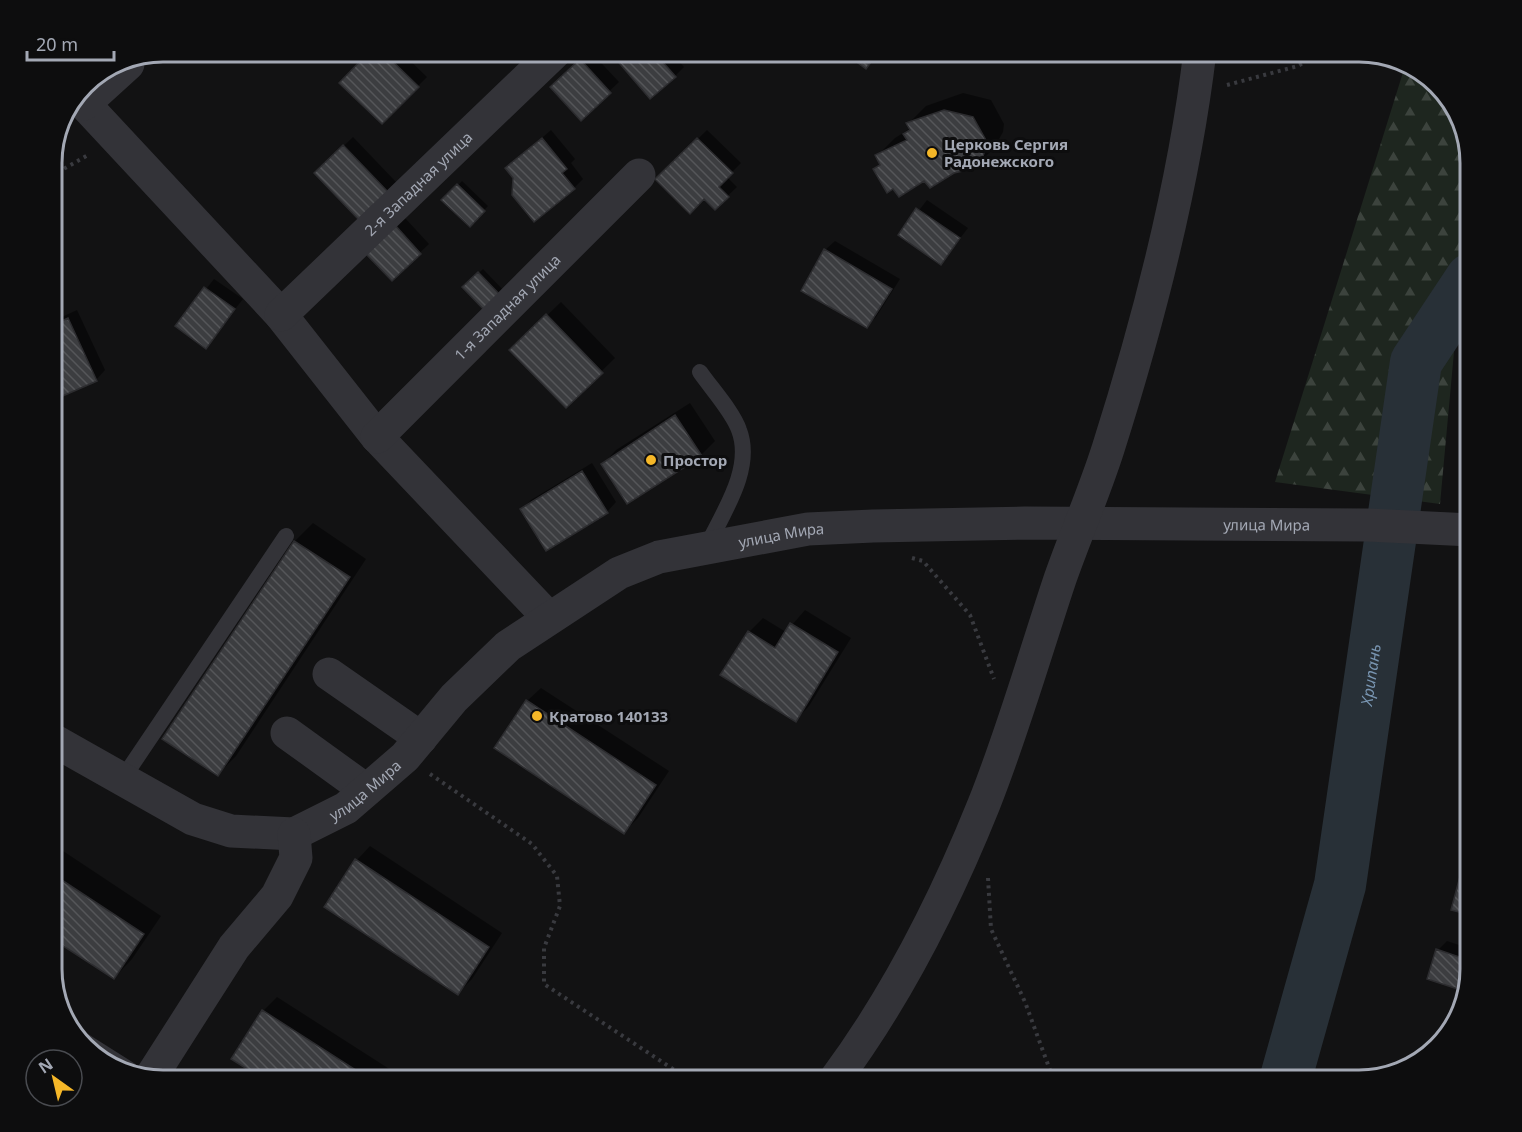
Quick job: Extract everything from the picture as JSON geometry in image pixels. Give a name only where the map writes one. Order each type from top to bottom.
[{"type":"street","name":"2-я Западная улица","points":[[281,315],[545,62]]},
{"type":"street","points":[[842,1070],[926,933],[984,804],[1079,523],[1107,452],[1143,330],[1192,119],[1199,62]]},
{"type":"street","points":[[95,88],[114,74]]},
{"type":"street","points":[[82,101],[281,315],[377,437],[549,618]]},
{"type":"street","name":"1-я Западная улица","points":[[377,437],[639,175]]},
{"type":"street","name":"улица Мира","points":[[62,745],[193,819],[231,831],[294,834],[346,808],[413,747],[454,698],[508,646],[619,573],[659,557],[808,529],[1079,523],[1368,525],[1460,529]]},
{"type":"street","points":[[329,674],[413,747]]},
{"type":"street","points":[[287,733],[366,790]]},
{"type":"street","points":[[155,1070],[234,947],[277,896],[296,858],[294,834]]},
{"type":"lane","points":[[700,372],[740,430],[743,459],[736,486],[706,548]]},
{"type":"lane","points":[[123,778],[286,536]]},
{"type":"path","points":[[1192,119],[1229,84],[1298,66],[1304,62]]},
{"type":"path","points":[[62,170],[118,138]]},
{"type":"path","points":[[413,747],[532,844],[557,876],[560,906],[544,948],[544,984],[674,1070]]},
{"type":"green space","points":[[1403,72],[1421,82],[1440,101],[1450,118],[1459,143],[1460,322],[1455,341],[1440,504],[1275,482]]},
{"type":"building","points":[[359,62],[393,62],[419,87],[382,124],[339,83]]},
{"type":"building","points":[[577,62],[583,62],[611,93],[581,121],[550,87]]},
{"type":"building","points":[[618,62],[663,62],[676,77],[650,99]]},
{"type":"building","points":[[857,62],[871,62],[866,69]]},
{"type":"building","name":"Церковь Сергия Радонежского","points":[[944,110],[973,117],[987,142],[982,160],[976,168],[954,173],[930,188],[924,181],[899,197],[893,189],[887,193],[873,169],[880,165],[875,155],[907,140],[903,134],[910,130],[906,123]]},
{"type":"building","points":[[542,138],[567,169],[562,173],[575,189],[534,222],[512,195],[513,178],[505,168]]},
{"type":"building","points":[[697,138],[733,173],[719,187],[729,197],[715,210],[704,199],[690,214],[655,179]]},
{"type":"building","points":[[343,145],[388,192],[359,220],[314,173]]},
{"type":"building","points":[[457,184],[485,211],[470,227],[441,200]]},
{"type":"building","points":[[916,208],[960,238],[941,265],[898,235]]},
{"type":"building","points":[[395,225],[421,254],[392,281],[365,253]]},
{"type":"building","points":[[824,249],[892,289],[867,328],[801,291]]},
{"type":"building","points":[[478,272],[504,299],[488,314],[462,287]]},
{"type":"building","points":[[204,287],[235,309],[206,349],[175,326]]},
{"type":"building","points":[[546,314],[603,373],[566,408],[509,350]]},
{"type":"building","points":[[68,318],[97,381],[62,396],[62,321]]},
{"type":"building","name":"Простор","points":[[675,415],[702,456],[627,504],[601,464]]},
{"type":"building","points":[[582,471],[608,513],[546,551],[520,509]]},
{"type":"building","points":[[294,541],[350,577],[218,776],[162,739]]},
{"type":"building","points":[[790,623],[838,652],[796,722],[720,675],[748,631],[775,648]]},
{"type":"building","points":[[526,700],[656,785],[624,834],[494,748]]},
{"type":"building","points":[[355,859],[489,947],[458,995],[324,907]]},
{"type":"building","points":[[1460,876],[1460,912],[1451,910]]},
{"type":"building","points":[[62,880],[144,934],[114,979],[62,945]]},
{"type":"building","points":[[1436,949],[1460,957],[1458,989],[1427,979]]},
{"type":"building","points":[[262,1010],[356,1070],[248,1070],[231,1059]]},
{"type":"waterway","name":"Хрипань","points":[[1288,1070],[1340,885],[1416,362],[1460,296]]},
{"type":"place","name":"Церковь Сергия Радонежского","points":[[932,153]]},
{"type":"place","name":"Простор","points":[[651,460]]},
{"type":"place","name":"Кратово 140133","points":[[537,716]]}]
